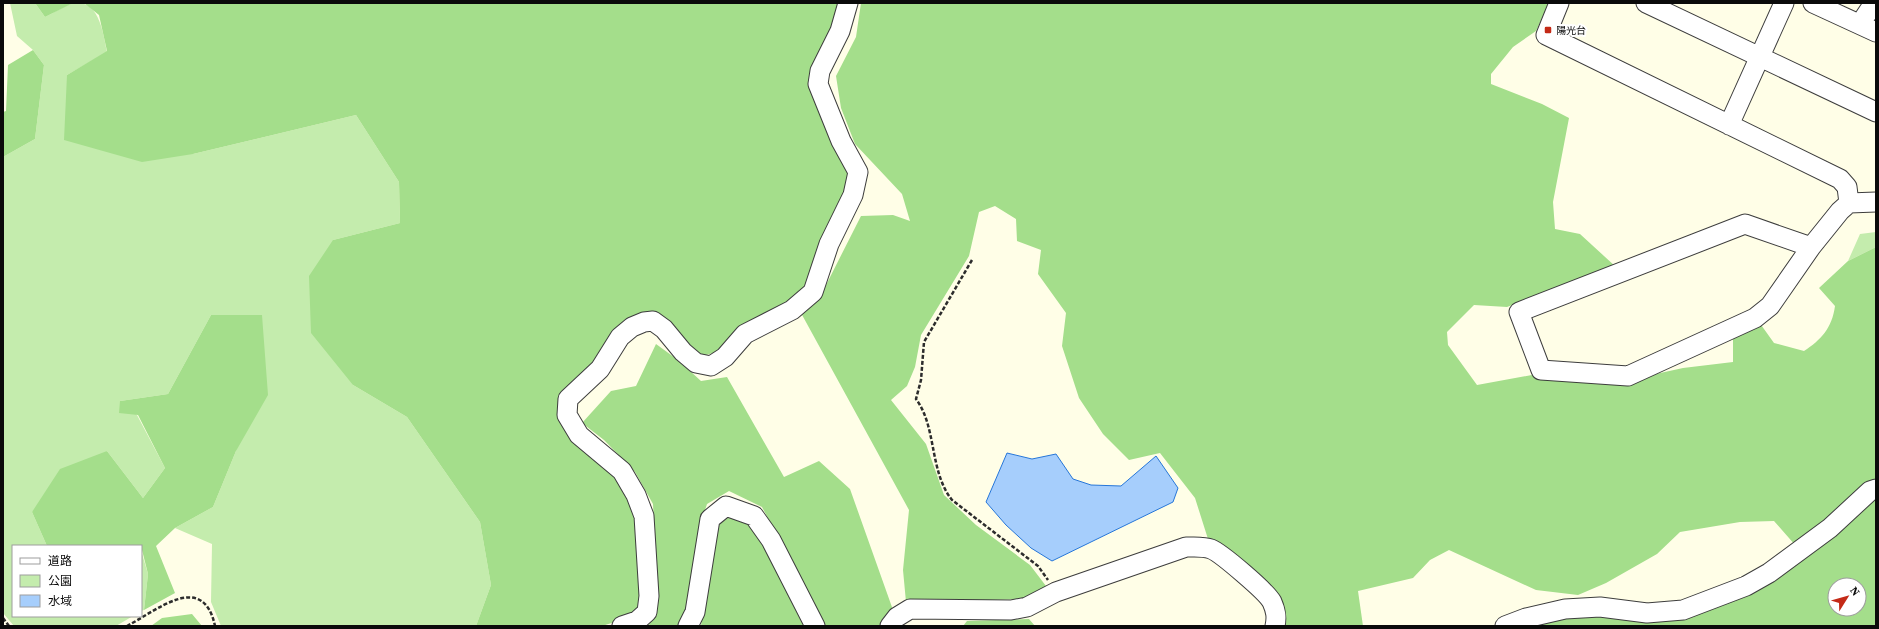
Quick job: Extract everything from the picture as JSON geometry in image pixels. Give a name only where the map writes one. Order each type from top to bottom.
[{"type":"street","points":[[622,626],[637,621],[647,612],[649,596],[644,516],[636,495],[622,471],[578,435],[567,415],[568,399],[600,369],[620,337],[632,327],[644,322],[653,321],[664,329],[683,352],[696,363],[711,366],[725,357],[745,334],[792,310],[813,292],[829,244],[853,195],[858,172],[841,141],[818,84],[820,70],[840,30],[848,3]]},
{"type":"street","points":[[1559,3],[1546,35],[1840,179],[1847,187],[1849,203]]},
{"type":"street","points":[[1646,3],[1876,112]]},
{"type":"street","points":[[1729,125],[1784,3]]},
{"type":"street","points":[[1813,3],[1868,28],[1874,3]]},
{"type":"street","points":[[1811,247],[1745,224],[1519,312],[1541,370],[1628,376],[1755,318],[1770,306],[1811,247],[1849,203],[1876,202]]},
{"type":"street","points":[[1505,626],[1526,618],[1565,608],[1600,608],[1647,613],[1683,610],[1746,586],[1770,573],[1830,528],[1870,491],[1876,489]]},
{"type":"street","points":[[688,626],[695,612],[710,519],[726,506],[754,516],[771,540],[815,626]]},
{"type":"street","points":[[890,626],[897,617],[910,609],[1011,610],[1027,607],[1056,592],[1186,547],[1200,547],[1212,550],[1255,584],[1271,601],[1277,616],[1275,626]]},
{"type":"path","points":[[972,260],[924,342],[921,380],[916,399],[924,410],[931,444],[944,489],[952,500],[1038,566],[1056,592]]},
{"type":"path","points":[[142,617],[156,608],[183,597],[195,597],[204,603],[212,614],[215,626]]},
{"type":"path","points":[[127,626],[142,617]]},
{"type":"path","points":[[3,618],[8,626]]},
{"type":"green space","points":[[10,3],[35,3],[45,17],[67,5],[74,3],[83,4],[90,7],[95,12],[99,20],[107,52],[67,75],[193,154],[356,115],[399,182],[400,223],[333,240],[353,385],[407,417],[480,522],[491,585],[476,626],[221,626],[211,602],[212,544],[175,528],[213,507],[236,451],[261,315],[211,315],[168,394],[120,401],[137,415],[165,468],[143,498],[107,451],[32,512],[47,545],[12,545],[12,617],[131,617],[116,626],[14,626],[3,613],[3,157],[35,139],[44,65],[33,50],[17,36]]},
{"type":"green space","points":[[35,3],[73,3],[45,17]]},
{"type":"green space","points":[[84,3],[840,3],[814,83],[850,168],[851,188],[802,291],[720,351],[699,357],[655,315],[595,365],[562,396],[617,475],[638,517],[641,609],[634,616],[602,626],[476,626],[491,585],[480,522],[407,417],[353,385],[311,333],[309,276],[333,240],[400,223],[399,182],[356,115],[193,154],[142,162],[64,140],[67,75],[107,51],[99,15]]},
{"type":"green space","points":[[861,3],[1549,3],[1536,31],[1513,47],[1491,74],[1491,84],[1542,104],[1569,118],[1553,202],[1555,229],[1580,234],[1616,267],[1507,307],[1474,305],[1447,332],[1448,345],[1477,385],[1537,374],[1633,379],[1683,368],[1733,362],[1733,338],[1759,322],[1774,343],[1804,351],[1825,333],[1834,314],[1835,306],[1819,288],[1848,261],[1876,247],[1876,479],[1866,484],[1796,546],[1774,521],[1740,522],[1680,532],[1657,554],[1606,583],[1578,595],[1536,590],[1449,550],[1430,560],[1413,578],[1358,591],[1363,626],[1281,626],[1208,539],[1195,498],[1160,453],[1129,460],[1103,434],[1079,398],[1062,346],[1066,313],[1038,274],[1041,250],[1017,241],[1016,219],[995,206],[979,212],[969,256],[921,335],[915,367],[907,386],[891,400],[926,444],[944,495],[976,525],[1030,565],[1046,586],[1033,599],[906,602],[903,570],[909,510],[801,313],[824,289],[861,216],[893,215],[910,221],[902,194],[855,144],[841,108],[836,76],[856,37]]},
{"type":"green space","points":[[33,50],[44,65],[35,139],[3,157],[3,112],[6,111],[8,65]]},
{"type":"green space","points":[[1876,232],[1876,247],[1848,261],[1860,234]]},
{"type":"green space","points":[[211,315],[262,315],[268,395],[236,451],[213,507],[175,528],[156,546],[175,593],[144,610],[148,574],[142,545],[47,545],[32,512],[60,469],[107,451],[143,498],[165,468],[138,415],[119,413],[120,401],[168,394]]},
{"type":"green space","points":[[656,344],[678,360],[701,381],[727,377],[784,477],[819,461],[850,489],[893,610],[884,626],[825,626],[762,507],[729,491],[707,504],[700,524],[693,578],[683,619],[677,626],[647,626],[649,625],[658,606],[653,504],[635,472],[604,440],[582,423],[611,391],[636,386]]},
{"type":"green space","points":[[1876,495],[1876,626],[1524,626],[1566,615],[1684,616]]},
{"type":"green space","points":[[731,516],[750,521],[810,626],[701,626],[713,528]]},
{"type":"green space","points":[[142,553],[148,574],[144,610],[142,611]]},
{"type":"green space","points":[[192,614],[202,626],[151,626],[162,618]]},
{"type":"green space","points":[[1029,619],[1035,626],[963,626],[967,621]]},
{"type":"water","points":[[1007,453],[1032,459],[1056,454],[1073,479],[1091,485],[1121,486],[1156,456],[1178,488],[1173,502],[1052,561],[1031,548],[1006,525],[986,502]]},
{"type":"place","name":"陽光台","points":[[1548,30]]}]
